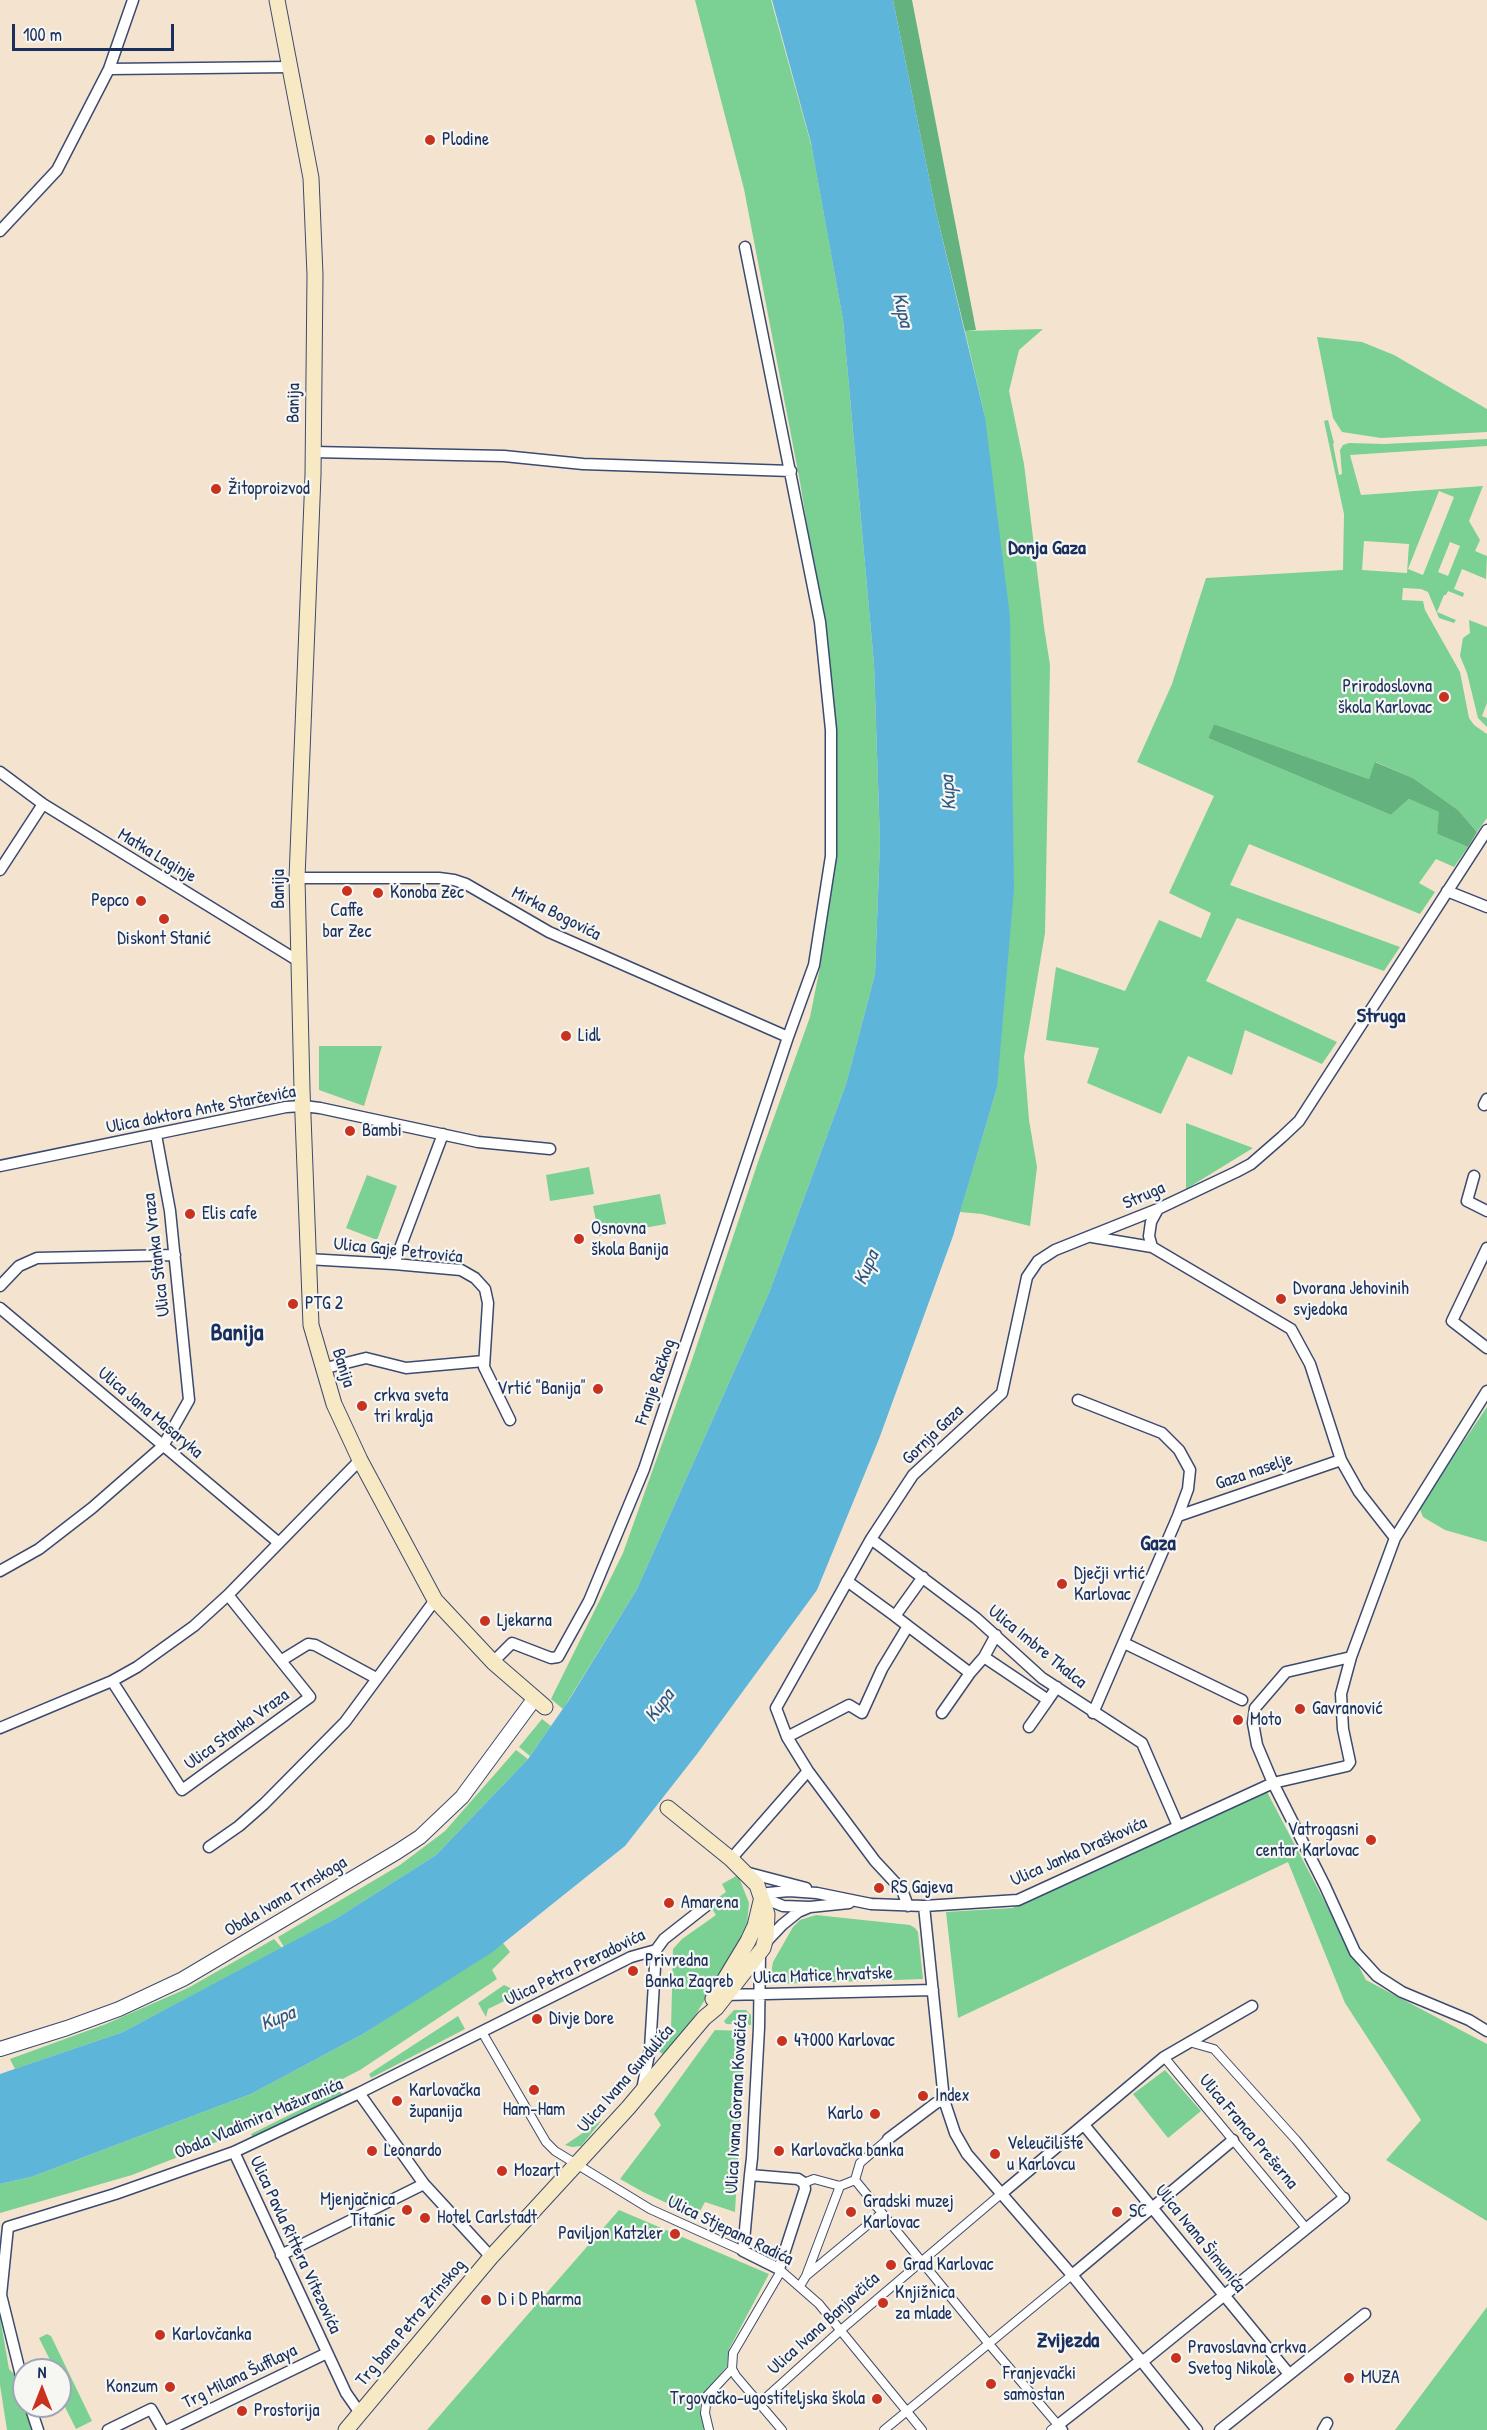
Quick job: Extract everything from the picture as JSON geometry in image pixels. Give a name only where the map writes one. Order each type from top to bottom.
[{"type":"main road","name":"Banija","points":[[277,0],[311,178],[315,275],[313,452],[297,878],[311,1325],[334,1404],[360,1460],[435,1600],[493,1662],[540,1703]]},
{"type":"main road","points":[[668,1808],[731,1859],[757,1885],[760,1904],[767,1923],[762,1948]]},
{"type":"main road","name":"Ulica Ivana Gundulića","points":[[720,1996],[740,1956],[760,1904]]},
{"type":"main road","name":"Ulica Ivana Gundulića","points":[[576,2164],[668,2061],[762,1948]]},
{"type":"main road","name":"Trg bana Petra Zrinskog","points":[[346,2429],[491,2258],[576,2164]]},
{"type":"street","points":[[0,231],[57,170],[109,69],[133,0]]},
{"type":"street","points":[[109,69],[291,67]]},
{"type":"street","points":[[745,247],[820,622],[831,730],[831,856],[814,965],[788,1037]]},
{"type":"street","points":[[313,452],[504,456],[583,464],[791,471]]},
{"type":"street","name":"Matka Laginje","points":[[0,772],[43,804],[300,962]]},
{"type":"street","points":[[0,870],[43,804]]},
{"type":"street","name":"Struga","points":[[1092,1236],[1158,1209],[1251,1164],[1299,1120],[1487,831]]},
{"type":"street","name":"Mirka Bogovića","points":[[297,878],[439,878],[454,880],[466,884],[549,933],[788,1037]]},
{"type":"street","points":[[1447,891],[1487,907]]},
{"type":"street","name":"Franje Račkog","points":[[493,1662],[510,1644],[516,1643],[551,1658],[558,1657],[589,1600],[644,1469],[788,1037]]},
{"type":"street","name":"Ulica doktora Ante Starčevića","points":[[0,1166],[286,1107],[303,1106],[478,1142],[550,1149]]},
{"type":"street","points":[[394,1264],[443,1134]]},
{"type":"street","name":"Ulica Stanka Vraza","points":[[0,1571],[39,1549],[83,1515],[163,1446],[189,1400],[170,1211],[156,1135]]},
{"type":"street","points":[[1474,1176],[1467,1201],[1487,1211]]},
{"type":"street","points":[[1152,1247],[1149,1236],[1151,1222],[1158,1209]]},
{"type":"street","points":[[1092,1236],[1152,1247],[1291,1329],[1310,1364],[1341,1460],[1359,1492],[1395,1538]]},
{"type":"street","name":"Gornja Gaza","points":[[787,1737],[776,1708],[871,1539],[913,1475],[1002,1393],[1027,1277],[1038,1261],[1055,1250],[1092,1236]]},
{"type":"street","points":[[1487,1248],[1452,1322],[1487,1348]]},
{"type":"street","points":[[0,1286],[19,1266],[37,1258],[175,1255]]},
{"type":"street","name":"Ulica Gaje Petrovića","points":[[308,1259],[461,1270],[476,1278],[485,1289],[488,1303],[484,1361],[487,1376],[510,1420]]},
{"type":"street","name":"Ulica Jana Masaryka","points":[[0,1308],[279,1543]]},
{"type":"street","points":[[322,1369],[366,1358],[406,1368],[484,1361]]},
{"type":"street","points":[[1487,1391],[1395,1538],[1361,1636],[1351,1657],[1286,1672],[1255,1708],[1252,1724],[1257,1745],[1273,1783],[1325,1886],[1355,1952],[1377,1976],[1402,1992],[1469,2020],[1487,2031]]},
{"type":"street","name":"Gaza naselje","points":[[1078,1400],[1161,1433],[1179,1450],[1190,1470],[1188,1489],[1178,1516],[1093,1713]]},
{"type":"street","points":[[0,1728],[137,1667],[194,1626],[228,1595],[360,1460]]},
{"type":"street","name":"Gaza naselje","points":[[1178,1516],[1341,1460]]},
{"type":"street","name":"Ulica Imbre Tkalca","points":[[871,1539],[924,1577],[996,1635],[1042,1678],[1142,1743],[1178,1826]]},
{"type":"street","points":[[895,1616],[924,1577]]},
{"type":"street","points":[[847,1581],[970,1673]]},
{"type":"street","name":"Ulica Stanka Vraza","points":[[112,1680],[182,1790],[310,1697],[228,1595]]},
{"type":"street","points":[[209,1847],[239,1826],[264,1804],[345,1722],[435,1600]]},
{"type":"street","points":[[908,1626],[882,1669],[862,1713],[849,1706],[787,1737],[808,1771],[876,1861],[902,1890],[908,1906]]},
{"type":"street","points":[[942,1713],[984,1657],[996,1635]]},
{"type":"street","points":[[1124,1643],[1242,1700]]},
{"type":"street","points":[[282,1660],[308,1644],[315,1645],[376,1678]]},
{"type":"street","points":[[984,1657],[1048,1700]]},
{"type":"street","name":"Ulica Janka Draškovića","points":[[854,1902],[924,1906],[1018,1900],[1273,1783],[1350,1764],[1342,1729],[1341,1694],[1351,1657]]},
{"type":"street","points":[[1029,1727],[1056,1687]]},
{"type":"street","name":"Obala Ivana Trnskoga","points":[[0,2049],[67,2028],[119,2008],[183,1979],[398,1852],[420,1837],[462,1797],[540,1703]]},
{"type":"street","points":[[731,1859],[808,1771]]},
{"type":"street","points":[[745,1872],[854,1902]]},
{"type":"street","points":[[760,1904],[768,1893],[777,1891],[817,1893]]},
{"type":"street","points":[[760,1904],[810,1907],[854,1902]]},
{"type":"street","name":"Ulica Petra Preradovića","points":[[482,2032],[640,1954],[656,1950],[664,1939],[706,1906]]},
{"type":"street","points":[[924,1906],[944,2100],[955,2133],[967,2154],[1072,2275],[1197,2430]]},
{"type":"street","points":[[762,1948],[793,1915],[810,1907]]},
{"type":"street","name":"Ulica Ivana Gorana Kovačića","points":[[743,2251],[750,2175],[762,1948]]},
{"type":"street","name":"Ulica Ivana Gundulića","points":[[642,2091],[650,2049],[656,1950]]},
{"type":"street","points":[[640,1954],[646,1956],[654,1966]]},
{"type":"street","name":"Ulica Matice hrvatske","points":[[720,1996],[933,1990]]},
{"type":"street","name":"Ulica Ivana Banjavčića","points":[[759,2404],[921,2260],[1164,2057],[1252,2006]]},
{"type":"street","name":"Obala Vladimira Mažuranića","points":[[17,2358],[1,2295],[8,2227],[115,2194],[234,2152],[482,2032]]},
{"type":"street","name":"Ulica Stjepana Radića","points":[[482,2032],[546,2142],[555,2151],[650,2210],[780,2270],[800,2286],[842,2330],[922,2430]]},
{"type":"street","points":[[855,2180],[1057,2428],[1225,2296],[1344,2198],[1296,2140],[1214,2049],[1189,2042]]},
{"type":"street","points":[[650,2049],[656,2056],[668,2061]]},
{"type":"street","name":"Ulica Franca Prešerna","points":[[1164,2057],[1306,2228]]},
{"type":"street","name":"Trg bana Petra Zrinskog","points":[[359,2093],[424,2184],[491,2258]]},
{"type":"street","points":[[855,2180],[860,2163],[936,2103],[944,2100]]},
{"type":"street","name":"Ulica Ivana Šimunića","points":[[1084,2125],[1154,2207],[1289,2374]]},
{"type":"street","points":[[884,2430],[1233,2140]]},
{"type":"street","name":"Ulica Pavla Rittera Vitezovića","points":[[234,2152],[327,2353]]},
{"type":"street","points":[[750,2175],[798,2179],[804,2183],[805,2189],[780,2270],[733,2353],[732,2369],[736,2376],[782,2430]]},
{"type":"street","points":[[804,2183],[814,2179],[840,2186],[855,2180]]},
{"type":"street","points":[[281,2255],[424,2184]]},
{"type":"street","points":[[800,2286],[806,2276],[840,2186]]},
{"type":"street","points":[[806,2276],[882,2213]]},
{"type":"street","points":[[1220,2430],[1365,2314]]},
{"type":"street","name":"Trg bana Petra Zrinskog","points":[[327,2353],[346,2393],[360,2413]]},
{"type":"street","name":"Trg Milana Šufflaya","points":[[168,2430],[327,2353]]},
{"type":"street","points":[[709,2430],[705,2413],[707,2396],[732,2369]]},
{"type":"street","points":[[108,2430],[151,2409],[163,2430]]},
{"type":"green space","points":[[695,0],[771,0],[812,148],[843,320],[874,664],[880,842],[875,974],[846,1084],[769,1293],[637,1589],[563,1709],[551,1699],[623,1553],[810,1017],[820,967],[835,856],[823,623],[800,482],[744,189]]},
{"type":"green space","points":[[893,0],[912,0],[976,330],[965,331],[936,212]]},
{"type":"green space","points":[[1043,329],[1019,350],[1009,391],[1024,464],[1050,665],[1045,933],[1024,1057],[1029,1120],[1037,1167],[1030,1226],[982,1214],[960,1212],[997,1088],[985,417],[965,331]]},
{"type":"green space","points":[[1317,337],[1362,342],[1394,355],[1487,409],[1487,432],[1381,438],[1342,432],[1333,418]]},
{"type":"green space","points":[[1328,420],[1339,475],[1342,474],[1340,450],[1343,445],[1349,443],[1384,444],[1487,439],[1487,446],[1350,455],[1361,495],[1483,486],[1469,521],[1480,540],[1475,551],[1487,556],[1486,579],[1462,569],[1454,589],[1464,593],[1463,597],[1448,591],[1437,612],[1456,620],[1454,623],[1439,618],[1428,592],[1421,589],[1403,588],[1402,600],[1423,601],[1425,610],[1460,672],[1469,718],[1474,725],[1487,734],[1487,818],[1477,832],[1458,810],[1413,778],[1376,762],[1369,779],[1214,724],[1208,738],[1391,815],[1409,799],[1440,812],[1437,834],[1468,847],[1454,867],[1436,859],[1419,883],[1435,892],[1420,914],[1249,844],[1230,885],[1400,947],[1384,971],[1237,918],[1206,981],[1337,1042],[1322,1064],[1245,1030],[1232,1075],[1188,1056],[1161,1114],[1087,1083],[1099,1048],[1046,1040],[1056,967],[1125,991],[1159,920],[1201,938],[1211,913],[1169,893],[1214,796],[1137,762],[1172,684],[1206,578],[1343,570],[1344,514],[1324,421]],"holes":[[[1439,491],[1454,497],[1423,575],[1408,569]],[[1364,541],[1409,544],[1407,573],[1362,570]],[[1450,542],[1460,546],[1448,576],[1438,572]]]},
{"type":"green space","points":[[1469,620],[1487,627],[1487,703],[1482,716],[1487,718],[1487,727],[1478,718],[1467,673],[1460,656],[1463,638],[1470,633]]},
{"type":"green space","points":[[1214,724],[1369,779],[1375,762],[1413,778],[1458,810],[1477,832],[1468,847],[1437,834],[1439,812],[1409,799],[1391,815],[1208,738]]},
{"type":"green space","points":[[319,1046],[382,1046],[364,1106],[319,1090]]},
{"type":"green space","points":[[1186,1123],[1253,1148],[1186,1189]]},
{"type":"green space","points":[[589,1167],[594,1194],[550,1201],[546,1175]]},
{"type":"green space","points":[[367,1175],[397,1186],[377,1240],[346,1228]]},
{"type":"green space","points":[[660,1194],[666,1224],[599,1236],[593,1206]]},
{"type":"green space","points":[[1487,1407],[1487,1542],[1445,1530],[1423,1517],[1419,1507]]},
{"type":"green space","points":[[542,1719],[551,1726],[530,1756],[519,1747]]},
{"type":"green space","points":[[516,1750],[528,1759],[436,1855],[337,1918],[284,1947],[278,1937],[400,1865],[445,1831]]},
{"type":"green space","points":[[1267,1792],[1366,1980],[1487,2044],[1487,2221],[1386,2160],[1421,2120],[1345,2003],[1288,1862],[958,2018],[946,1912],[1012,1908]]},
{"type":"green space","points":[[738,1875],[749,1903],[747,1924],[740,1945],[685,2031],[663,2054],[655,2049],[671,2029],[673,1949],[682,1939],[716,1915],[709,1904],[726,1892],[722,1884]]},
{"type":"green space","points":[[816,1915],[910,1925],[918,1932],[923,1979],[775,1984],[771,1973],[773,1962],[793,1927],[800,1920]]},
{"type":"green space","points":[[274,1939],[282,1948],[123,2032],[15,2069],[10,2059],[106,2024],[188,1988]]},
{"type":"green space","points":[[503,1943],[510,1952],[492,1970],[497,1979],[360,2070],[229,2137],[132,2175],[0,2213],[0,2184],[31,2177],[251,2094],[363,2034]]},
{"type":"green space","points":[[504,1985],[521,1993],[488,2009],[486,2017],[478,2003]]},
{"type":"green space","points":[[734,2010],[746,2010],[751,2015],[751,2025],[726,2024],[724,2021]]},
{"type":"green space","points":[[458,2016],[465,2029],[371,2078],[369,2074]]},
{"type":"green space","points":[[715,2030],[745,2031],[735,2212],[705,2202],[697,2217],[620,2179],[661,2125],[654,2114]]},
{"type":"green space","points":[[1165,2070],[1201,2111],[1168,2138],[1133,2094]]},
{"type":"green space","points":[[340,2090],[342,2094],[253,2138],[251,2134]]},
{"type":"green space","points":[[602,2120],[581,2146],[565,2145]]},
{"type":"green space","points":[[619,2210],[769,2274],[729,2349],[727,2366],[701,2397],[700,2409],[704,2430],[427,2430]]},
{"type":"green space","points":[[1487,2307],[1487,2430],[1395,2430]]},
{"type":"green space","points":[[0,2317],[9,2369],[12,2372],[12,2418],[29,2418],[32,2430],[7,2430],[0,2385]]},
{"type":"green space","points":[[47,2334],[51,2336],[62,2358],[49,2358],[39,2338]]},
{"type":"green space","points":[[72,2380],[92,2421],[76,2429],[70,2418]]},
{"type":"water","name":"Kupa","points":[[772,0],[893,0],[936,212],[985,417],[1010,617],[1014,888],[997,1088],[953,1236],[879,1439],[817,1590],[697,1754],[625,1846],[491,1953],[363,2034],[251,2094],[31,2177],[0,2184],[0,2074],[123,2032],[337,1918],[436,1855],[528,1759],[569,1700],[637,1589],[769,1293],[846,1084],[875,974],[880,842],[874,664],[843,320],[811,143]]},
{"type":"place","name":"Plodine","points":[[430,140]]},
{"type":"place","name":"Žitoproizvod","points":[[216,489]]},
{"type":"place","name":"Prirodoslovna škola Karlovac","points":[[1444,697]]},
{"type":"place","name":"Caffe bar Zec","points":[[347,891]]},
{"type":"place","name":"Konoba Zec","points":[[378,893]]},
{"type":"place","name":"Pepco","points":[[141,901]]},
{"type":"place","name":"Diskont Stanić","points":[[164,919]]},
{"type":"place","name":"Lidl","points":[[566,1036]]},
{"type":"place","name":"Bambi","points":[[350,1131]]},
{"type":"place","name":"Elis cafe","points":[[190,1214]]},
{"type":"place","name":"Osnovna škola Banija","points":[[579,1239]]},
{"type":"place","name":"Dvorana Jehovinih svjedoka","points":[[1281,1299]]},
{"type":"place","name":"PTG 2","points":[[293,1304]]},
{"type":"place","name":"Vrtić \"Banija\"","points":[[598,1389]]},
{"type":"place","name":"crkva sveta tri kralja","points":[[362,1406]]},
{"type":"place","name":"Dječji vrtić Karlovac","points":[[1062,1584]]},
{"type":"place","name":"Ljekarna","points":[[485,1621]]},
{"type":"place","name":"Gavranović","points":[[1300,1709]]},
{"type":"place","name":"Moto","points":[[1238,1720]]},
{"type":"place","name":"Vatrogasni centar Karlovac","points":[[1371,1840]]},
{"type":"place","name":"RS Gajeva","points":[[879,1888]]},
{"type":"place","name":"Amarena","points":[[669,1903]]},
{"type":"place","name":"Privredna Banka Zagreb","points":[[633,1971]]},
{"type":"place","name":"Divje Dore","points":[[537,2019]]},
{"type":"place","name":"47000 Karlovac","points":[[782,2041]]},
{"type":"place","name":"Ham-Ham","points":[[534,2090]]},
{"type":"place","name":"Index","points":[[923,2096]]},
{"type":"place","name":"Karlovačka županija","points":[[397,2101]]},
{"type":"place","name":"Karlo","points":[[875,2114]]},
{"type":"place","name":"Leonardo","points":[[372,2151]]},
{"type":"place","name":"Karlovačka banka","points":[[779,2151]]},
{"type":"place","name":"Veleučilište u Karlovcu","points":[[995,2154]]},
{"type":"place","name":"Mozart","points":[[502,2171]]},
{"type":"place","name":"Mjenjačnica Titanic","points":[[407,2210]]},
{"type":"place","name":"Gradski muzej Karlovac","points":[[851,2212]]},
{"type":"place","name":"SC","points":[[1117,2212]]},
{"type":"place","name":"Hotel Carlstadt","points":[[425,2218]]},
{"type":"place","name":"Paviljon Katzler","points":[[675,2234]]},
{"type":"place","name":"Grad Karlovac","points":[[891,2265]]},
{"type":"place","name":"D i D Pharma","points":[[486,2300]]},
{"type":"place","name":"Knjižnica za mlade","points":[[883,2303]]},
{"type":"place","name":"Karlovčanka","points":[[160,2335]]},
{"type":"place","name":"Pravoslavna crkva Svetog Nikole","points":[[1176,2358]]},
{"type":"place","name":"MUZA","points":[[1349,2378]]},
{"type":"place","name":"Franjevački samostan","points":[[991,2384]]},
{"type":"place","name":"Konzum","points":[[170,2387]]},
{"type":"place","name":"Trgovačko-ugostiteljska škola","points":[[877,2399]]},
{"type":"place","name":"Prostorija","points":[[242,2411]]},
{"type":"district","name":"Donja Gaza","points":[[1047,549]]},
{"type":"district","name":"Struga","points":[[1381,1017]]},
{"type":"district","name":"Banija","points":[[237,1334]]},
{"type":"district","name":"Gaza","points":[[1158,1544]]},
{"type":"district","name":"Zvijezda","points":[[1068,2341]]}]
